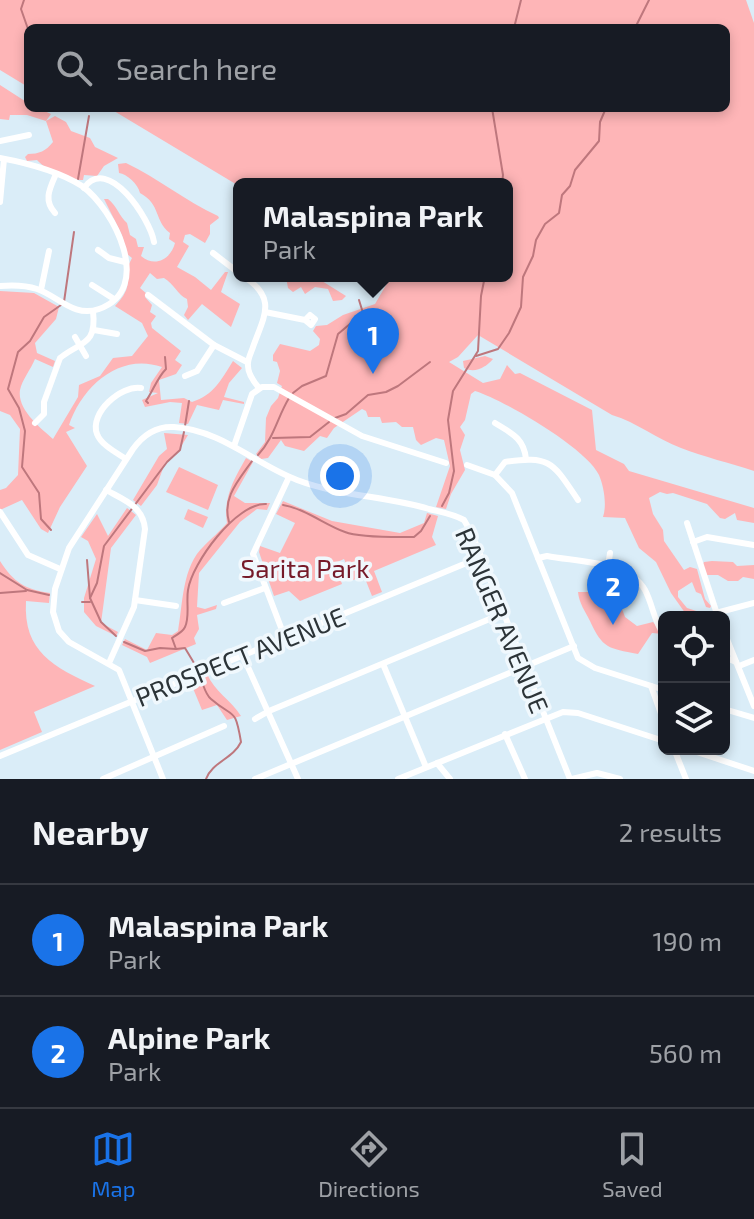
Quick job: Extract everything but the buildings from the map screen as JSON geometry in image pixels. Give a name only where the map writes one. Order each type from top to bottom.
[{"type":"street","points":[[0,141],[29,135]]},
{"type":"street","points":[[0,202],[2,158],[56,174],[84,188],[101,203],[121,237],[125,262],[123,284],[114,299],[93,311],[69,307],[41,290],[0,286]]},
{"type":"street","points":[[55,213],[48,199],[56,174]]},
{"type":"street","points":[[84,188],[91,179],[100,177],[125,192],[149,224],[154,242]]},
{"type":"street","points":[[98,250],[109,258],[125,262]]},
{"type":"street","points":[[41,290],[49,251]]},
{"type":"street","points":[[213,253],[233,268]]},
{"type":"street","points":[[251,282],[260,289],[266,302],[247,362],[259,388]]},
{"type":"street","points":[[92,285],[114,299]]},
{"type":"street","points":[[148,295],[214,345],[247,362]]},
{"type":"street","points":[[35,423],[44,414],[44,402],[56,364],[64,355],[81,347],[94,330],[93,311]]},
{"type":"street","points":[[265,312],[305,320]]},
{"type":"street","points":[[94,330],[117,334]]},
{"type":"street","points":[[75,337],[86,356]]},
{"type":"street","points":[[185,376],[197,371],[214,345]]},
{"type":"street","points":[[141,388],[133,387],[119,394],[96,419],[99,439],[126,459],[73,541],[60,569],[53,612],[59,631],[74,646],[119,670],[163,779]]},
{"type":"street","points":[[234,446],[250,397],[259,388],[274,387],[362,436],[424,451],[446,463]]},
{"type":"street","points":[[495,423],[517,436],[523,444],[526,459]]},
{"type":"street","name":"RANGER AVENUE","points":[[126,459],[144,436],[161,428],[175,427],[204,433],[308,484],[388,498],[458,517],[468,525],[571,779]]},
{"type":"street","points":[[495,475],[505,462],[540,458],[549,462],[578,500]]},
{"type":"street","points":[[467,465],[495,475],[516,501],[578,658],[584,664],[658,688]]},
{"type":"street","points":[[285,638],[255,562],[254,550],[289,477]]},
{"type":"street","points":[[106,490],[134,506],[144,518],[135,600],[109,663]]},
{"type":"street","points":[[0,512],[28,555],[60,569]]},
{"type":"street","points":[[687,523],[716,611]]},
{"type":"street","points":[[693,542],[707,537],[754,545]]},
{"type":"street","points":[[608,567],[610,553]]},
{"type":"street","points":[[538,558],[547,556],[626,571],[641,583],[653,606],[658,627]]},
{"type":"street","name":"PROSPECT AVENUE","points":[[0,756],[481,557]]},
{"type":"street","points":[[224,603],[265,588]]},
{"type":"street","points":[[135,600],[176,606]]},
{"type":"street","points":[[729,611],[754,603]]},
{"type":"street","points":[[255,719],[504,613]]},
{"type":"street","points":[[255,779],[574,646]]},
{"type":"street","points":[[730,646],[754,706]]},
{"type":"street","points":[[243,656],[298,779]]},
{"type":"street","points":[[730,660],[738,664],[754,660]]},
{"type":"street","points":[[383,664],[426,767]]},
{"type":"street","points":[[651,686],[658,705]]},
{"type":"street","points":[[730,711],[754,718]]},
{"type":"street","points":[[398,779],[563,712],[576,712],[658,739]]},
{"type":"street","points":[[103,779],[224,726]]},
{"type":"street","points":[[505,734],[525,779]]},
{"type":"street","points":[[676,755],[686,779]]},
{"type":"street","points":[[706,755],[754,771]]},
{"type":"street","points":[[437,763],[450,779]]},
{"type":"street","points":[[571,779],[597,773],[620,779]]},
{"type":"green space","points":[[0,0],[746,0],[754,23],[754,471],[681,448],[612,415],[478,335],[458,357],[449,362],[483,383],[500,379],[507,365],[515,374],[520,373],[592,410],[596,450],[624,464],[629,471],[754,508],[754,523],[737,520],[735,513],[725,519],[720,518],[707,504],[673,493],[660,492],[649,498],[653,514],[663,530],[664,541],[684,570],[690,567],[697,569],[710,608],[706,607],[692,582],[678,591],[678,597],[687,608],[696,611],[684,611],[656,562],[639,548],[625,518],[603,517],[602,485],[591,464],[562,439],[524,414],[475,391],[471,394],[465,420],[460,427],[465,435],[460,450],[465,470],[446,509],[436,507],[450,466],[444,440],[436,438],[421,445],[416,440],[413,427],[402,427],[396,422],[382,423],[380,417],[368,417],[362,409],[334,428],[327,438],[320,436],[304,451],[285,446],[281,440],[268,458],[261,459],[256,454],[265,442],[266,418],[282,386],[277,383],[280,371],[277,362],[273,361],[280,344],[310,351],[319,345],[320,339],[313,331],[316,326],[327,325],[343,315],[375,304],[388,282],[513,282],[513,178],[233,178],[233,182],[116,112],[730,112],[730,24],[24,24],[24,85],[0,70]]},
{"type":"green space","points":[[0,85],[24,100],[24,112],[51,114],[46,121],[27,115],[10,115],[9,120],[0,119]]},
{"type":"green space","points":[[55,116],[66,122],[71,131],[90,138],[95,147],[118,158],[104,166],[97,176],[84,175],[83,180],[58,174],[37,160],[27,161],[25,157],[28,154],[42,151],[53,142],[46,121]]},
{"type":"green space","points":[[126,163],[218,216],[210,225],[210,234],[205,243],[190,234],[185,235],[183,242],[189,246],[177,267],[211,290],[228,272],[221,292],[240,304],[231,327],[202,304],[188,320],[184,315],[188,307],[187,299],[164,278],[157,279],[150,273],[140,288],[152,305],[150,312],[156,316],[151,323],[152,328],[181,351],[175,360],[182,365],[176,374],[159,380],[161,400],[184,398],[192,402],[200,399],[216,386],[233,361],[242,368],[229,383],[224,397],[244,404],[223,400],[219,410],[197,405],[188,424],[179,423],[182,403],[145,407],[142,400],[158,393],[149,392],[162,367],[132,364],[105,376],[83,397],[69,425],[75,428],[66,432],[87,466],[60,507],[48,533],[41,529],[22,500],[0,510],[0,490],[18,475],[20,429],[10,415],[0,411],[0,291],[34,293],[59,307],[56,319],[35,343],[37,353],[55,361],[53,367],[35,359],[20,390],[26,411],[53,439],[78,397],[79,385],[100,376],[113,358],[132,356],[148,336],[142,323],[115,306],[126,291],[128,266],[132,258],[127,254],[122,235],[104,199],[111,202],[127,223],[138,247],[144,247],[141,256],[146,260],[162,260],[175,243],[169,239],[170,233],[147,197],[140,193],[132,180],[119,173],[118,164]]},
{"type":"green space","points":[[287,282],[324,282],[346,296],[333,301],[328,289],[315,287],[305,294],[301,287],[293,292]]},
{"type":"green space","points":[[485,356],[493,359],[484,367],[476,370],[464,368],[463,361]]},
{"type":"green space","points":[[164,433],[188,435],[179,450],[165,463],[157,485],[141,506],[133,500],[159,456],[167,449]]},
{"type":"green space","points":[[246,458],[253,462],[234,496],[245,503],[270,503],[267,510],[257,509],[240,522],[199,573],[197,607],[205,609],[217,605],[216,609],[197,615],[199,629],[194,638],[196,644],[150,663],[147,657],[122,645],[125,639],[147,650],[156,633],[172,635],[178,631],[191,564],[227,523],[228,497]]},
{"type":"green space","points":[[179,467],[218,485],[208,510],[166,492]]},
{"type":"green space","name":"Sarita Park","points":[[283,501],[332,521],[400,533],[424,523],[427,513],[438,516],[432,537],[436,545],[374,571],[382,592],[372,596],[364,576],[353,580],[344,559],[335,563],[342,584],[300,601],[289,591],[274,596],[259,552],[260,546],[280,553],[295,523],[276,514]]},
{"type":"green space","points":[[127,508],[136,515],[111,548],[101,623],[118,632],[116,636],[96,626],[84,612],[84,598],[96,559],[88,541],[81,537],[97,514],[108,536]]},
{"type":"green space","points":[[188,509],[208,517],[203,528],[184,519]]},
{"type":"green space","points":[[0,561],[21,584],[50,593],[49,603],[26,601],[30,633],[44,656],[66,672],[95,686],[34,712],[42,732],[0,750]]},
{"type":"green space","points":[[704,562],[733,562],[737,566],[754,565],[754,579],[743,577],[738,581],[728,581],[718,575],[706,575],[700,569]]},
{"type":"green space","points":[[578,592],[597,592],[618,598],[625,617],[637,626],[653,622],[658,634],[652,633],[638,654],[608,646],[595,630]]},
{"type":"green space","points":[[207,674],[241,716],[227,720],[217,705],[202,710],[190,681]]},
{"type":"waterway","points":[[24,0],[21,9],[26,24]]},
{"type":"waterway","points":[[515,24],[521,0]]},
{"type":"waterway","points":[[637,24],[649,0]]},
{"type":"waterway","points":[[493,112],[503,178]]},
{"type":"waterway","points":[[476,356],[498,349],[509,333],[521,307],[523,277],[533,256],[536,240],[545,224],[559,213],[562,195],[570,186],[575,170],[599,141],[600,122],[604,112]]},
{"type":"waterway","points":[[78,179],[89,116]]},
{"type":"waterway","points":[[64,302],[74,232]]},
{"type":"waterway","points":[[442,506],[449,493],[454,471],[448,420],[453,391],[478,351],[484,282]]},
{"type":"waterway","points":[[293,393],[326,376],[338,334],[363,313],[359,300]]},
{"type":"waterway","points":[[51,530],[41,519],[39,493],[22,467],[25,431],[19,408],[8,389],[18,352],[30,341],[44,317],[61,305]]},
{"type":"waterway","points":[[148,403],[146,401],[166,369],[165,357]]},
{"type":"waterway","points":[[335,418],[346,414],[368,395],[398,386],[430,362]]},
{"type":"waterway","points":[[258,455],[268,442],[289,398]]},
{"type":"waterway","points":[[185,426],[189,401]]},
{"type":"waterway","points":[[273,438],[310,437],[329,422]]},
{"type":"waterway","points":[[90,598],[97,583],[104,546],[167,462],[180,450],[184,432]]},
{"type":"waterway","points":[[229,522],[230,497],[252,461]]},
{"type":"waterway","points":[[197,668],[185,648],[176,649],[172,638],[182,631],[186,623],[191,579],[217,536],[242,513],[266,504]]},
{"type":"waterway","points":[[283,505],[345,532],[369,536],[414,537],[430,516]]},
{"type":"waterway","points":[[87,560],[90,598],[101,622],[116,636]]},
{"type":"waterway","points":[[0,573],[27,590],[49,595]]},
{"type":"waterway","points":[[0,593],[26,591]]},
{"type":"waterway","points":[[82,602],[90,602]]},
{"type":"waterway","points":[[124,642],[145,651],[176,649]]},
{"type":"waterway","points":[[202,682],[209,697],[235,718],[241,742],[233,753],[213,768],[206,779]]},
{"type":"place","name":"Malaspina Park","points":[[373,374]]},
{"type":"place","name":"Alpine Park","points":[[613,625]]}]
